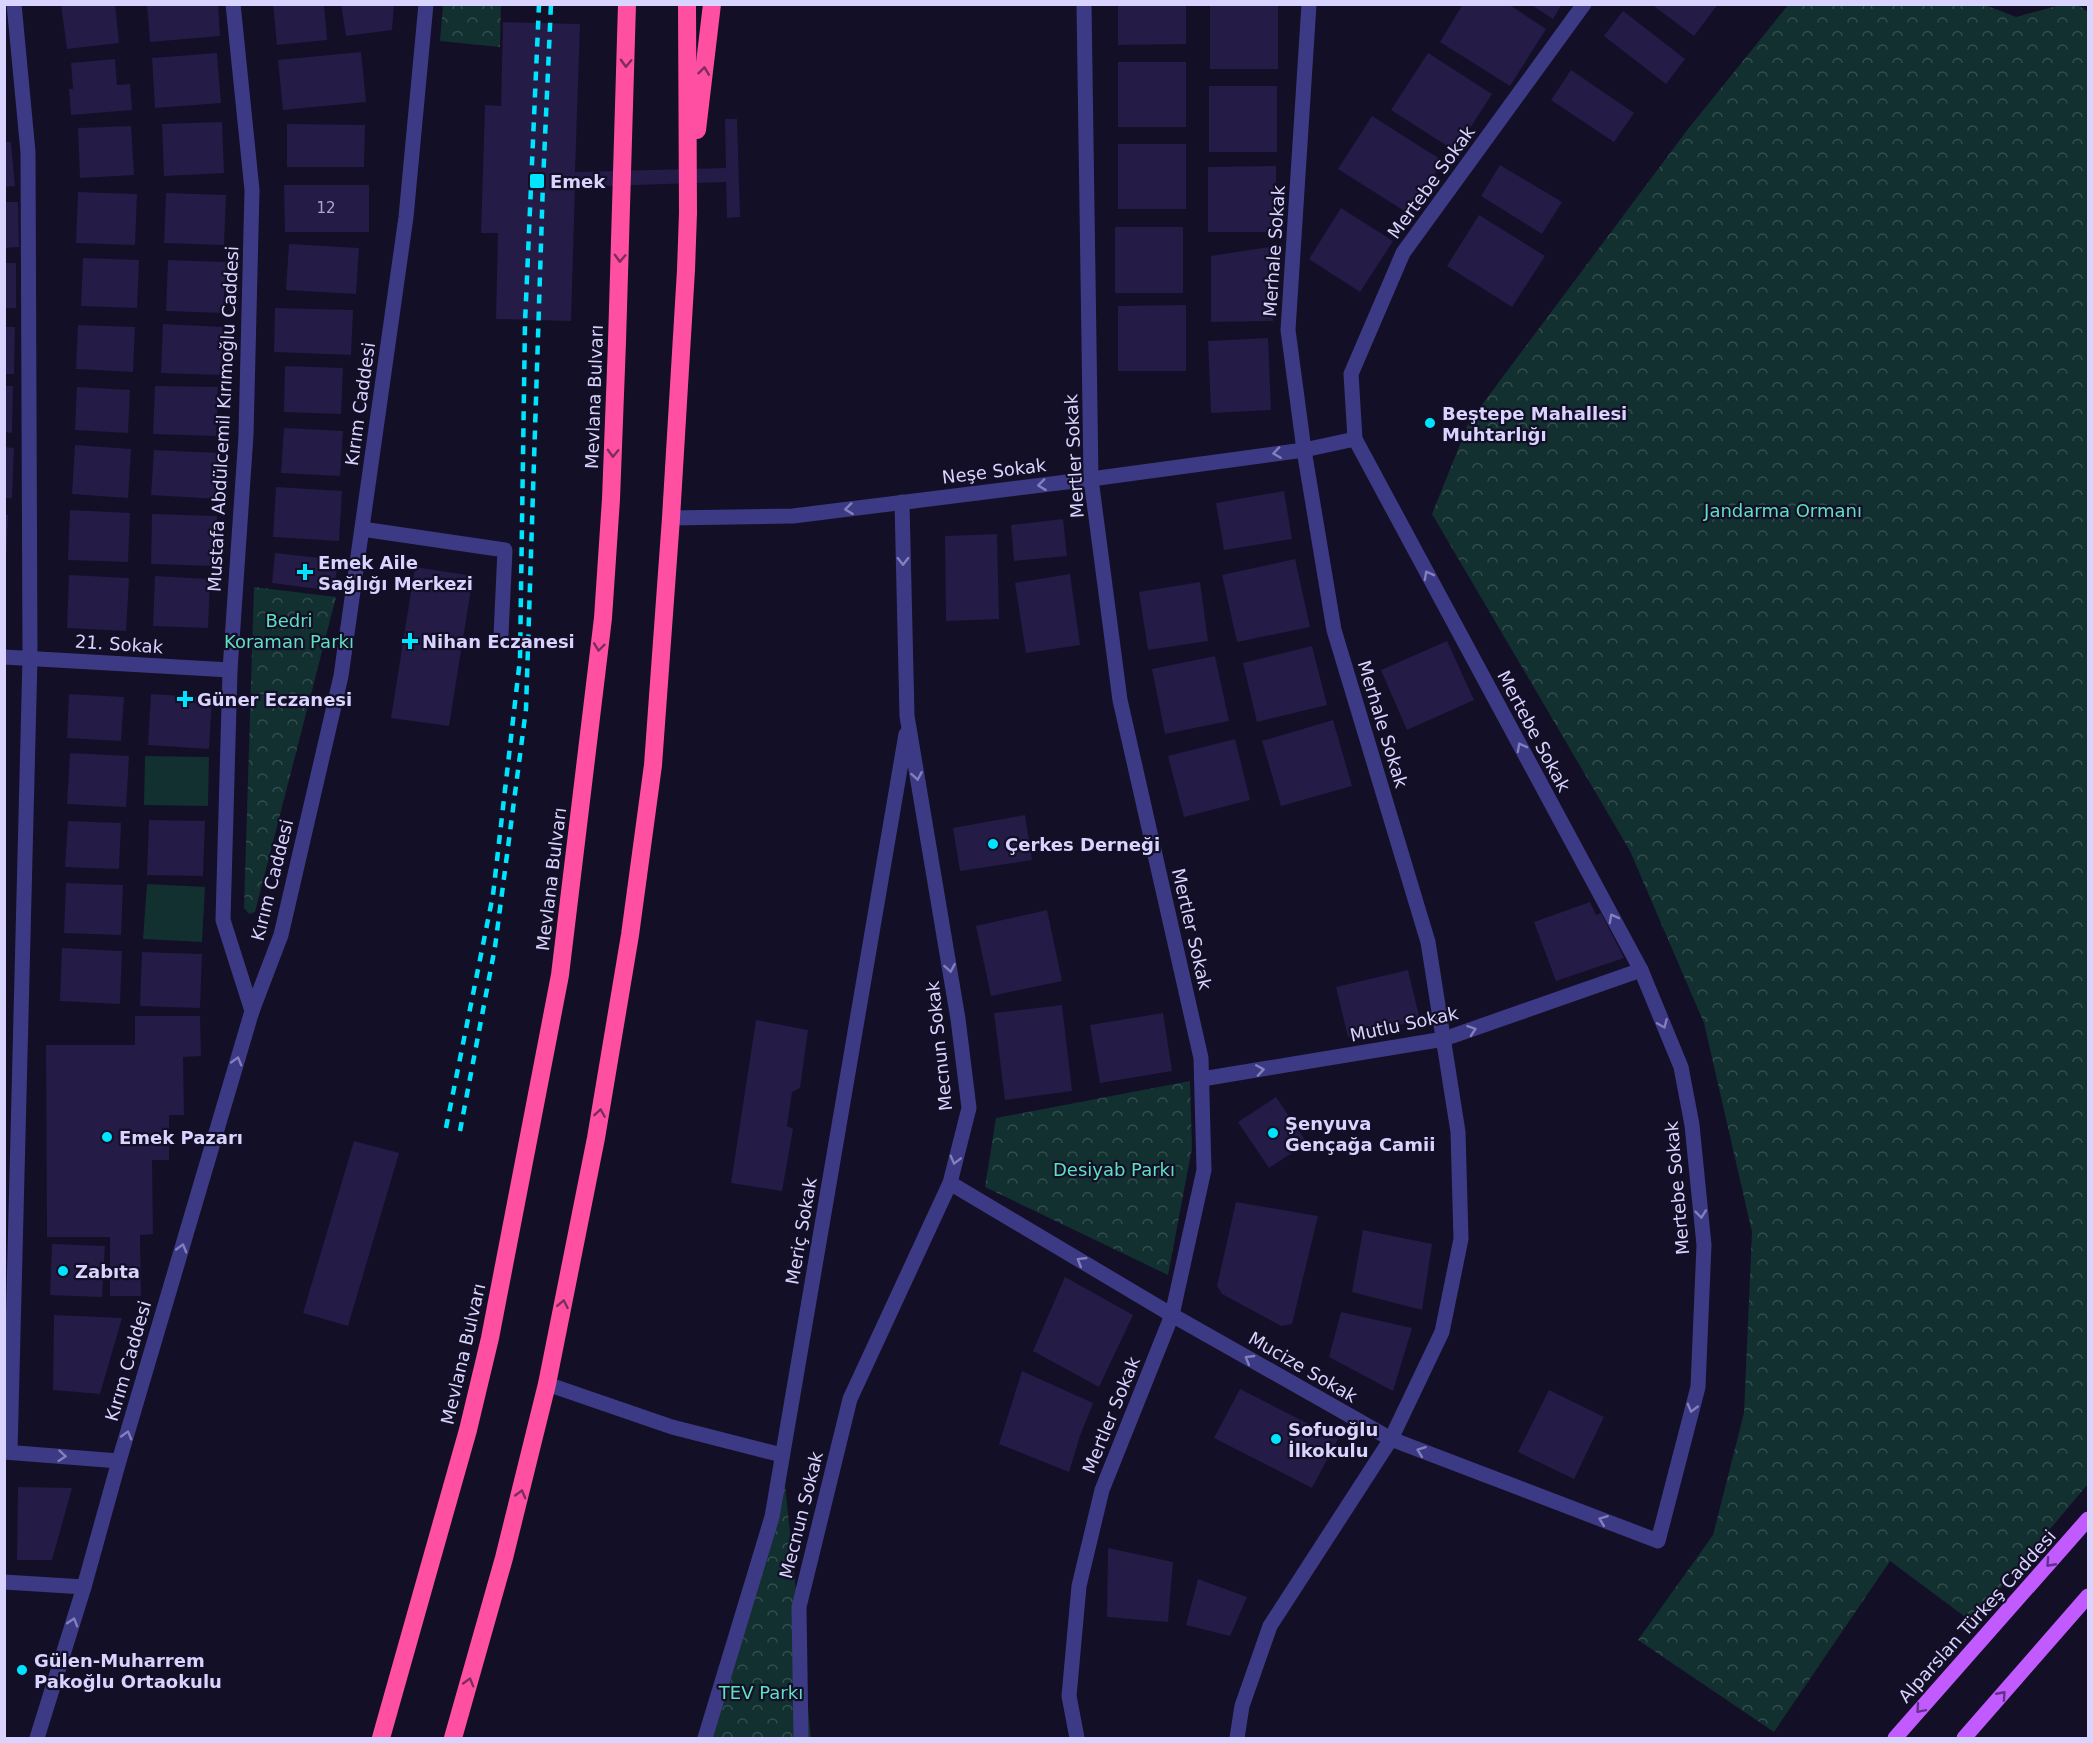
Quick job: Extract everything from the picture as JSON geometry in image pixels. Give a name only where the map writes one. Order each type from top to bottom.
[{"type":"highway","name":"Mevlana Bulvarı","points":[[381,1738],[465,1441],[490,1338],[560,975],[603,618],[611,499],[627,4]]},
{"type":"highway","points":[[687,4],[688,213]]},
{"type":"highway","points":[[453,1738],[504,1558],[548,1384],[596,1138],[630,935],[653,765],[671,518],[688,213],[712,4]]},
{"type":"main road","name":"Alparslan Türkeş Caddesi","points":[[1895,1738],[2088,1520]]},
{"type":"main road","points":[[1964,1738],[2088,1596]]},
{"type":"street","points":[[14,4],[28,152],[30,658],[7,1452],[119,1461]]},
{"type":"street","name":"Mustafa Abdülcemil Kırımoğlu Caddesi","points":[[233,4],[252,190],[246,435],[230,670],[223,920],[252,1011]]},
{"type":"street","name":"Kırım Caddesi","points":[[37,1738],[84,1587],[252,1011],[281,934],[341,676],[406,217],[426,4]]},
{"type":"street","name":"Mertler Sokak","points":[[1077,1738],[1069,1696],[1079,1586],[1102,1490],[1172,1315],[1204,1170],[1201,1058],[1120,700],[1091,479],[1084,4]]},
{"type":"street","name":"Merhale Sokak","points":[[1237,1738],[1242,1706],[1270,1626],[1391,1439],[1442,1332],[1461,1239],[1458,1132],[1428,942],[1334,630],[1304,450],[1288,330],[1309,4]]},
{"type":"street","name":"Mertebe Sokak","points":[[1584,4],[1403,253],[1352,374],[1355,439],[1641,970],[1681,1067],[1692,1125],[1704,1245],[1698,1387],[1658,1541]]},
{"type":"street","name":"Neşe Sokak","points":[[671,518],[793,516],[1304,450],[1355,439]]},
{"type":"street","name":"Mecnun Sokak","points":[[801,1738],[799,1607],[850,1399],[950,1183],[969,1108],[958,1019],[908,723],[902,502]]},
{"type":"street","points":[[362,529],[505,550],[501,635]]},
{"type":"street","name":"21. Sokak","points":[[4,657],[230,670]]},
{"type":"street","name":"Meriç Sokak","points":[[705,1738],[772,1517],[908,723]]},
{"type":"street","name":"Mutlu Sokak","points":[[1202,1079],[1444,1039],[1641,970]]},
{"type":"street","name":"Mucize Sokak","points":[[950,1183],[1172,1315],[1391,1439],[1658,1541]]},
{"type":"street","points":[[548,1384],[672,1427],[782,1455]]},
{"type":"street","points":[[4,1582],[84,1587]]},
{"type":"green space","points":[[443,5],[501,5],[500,47],[440,41]]},
{"type":"green space","name":"Jandarma Ormanı","points":[[1788,5],[1985,5],[2016,17],[2060,5],[2078,5],[2088,12],[2088,1484],[1972,1622],[1890,1561],[1774,1732],[1638,1640],[1713,1535],[1744,1413],[1752,1232],[1704,1023],[1630,851],[1432,514],[1469,422],[1688,129]]},
{"type":"green space","name":"Bedri Koraman Parkı","points":[[254,587],[336,597],[255,912],[249,914],[244,908]]},
{"type":"green space","points":[[145,756],[209,757],[208,806],[144,805]]},
{"type":"green space","points":[[147,884],[205,887],[202,942],[143,939]]},
{"type":"green space","name":"Desiyab Parkı","points":[[1190,1081],[1192,1148],[1168,1275],[985,1187],[996,1118]]},
{"type":"green space","name":"TEV Parkı","points":[[782,1455],[811,1738],[700,1738]]},
{"type":"building","points":[[61,4],[115,4],[119,43],[67,49]]},
{"type":"building","points":[[147,4],[218,4],[220,36],[150,42]]},
{"type":"building","points":[[273,4],[324,4],[327,40],[277,45]]},
{"type":"building","points":[[341,4],[394,4],[392,30],[346,36]]},
{"type":"building","points":[[1118,4],[1186,4],[1186,44],[1118,45]]},
{"type":"building","points":[[1210,4],[1278,4],[1278,69],[1210,69]]},
{"type":"building","points":[[1463,4],[1508,4],[1546,29],[1510,86],[1440,42]]},
{"type":"building","points":[[1530,4],[1562,4],[1553,19]]},
{"type":"building","points":[[1651,4],[1718,4],[1694,36]]},
{"type":"building","points":[[1623,11],[1685,59],[1666,84],[1604,36]]},
{"type":"building","name":"Emek","points":[[503,22],[580,24],[575,172],[726,168],[725,119],[737,119],[740,217],[727,218],[726,182],[575,187],[571,321],[496,319],[498,233],[481,233],[485,105],[501,106]]},
{"type":"building","points":[[361,52],[366,102],[283,110],[278,60]]},
{"type":"building","points":[[217,53],[221,103],[155,108],[152,58]]},
{"type":"building","points":[[1428,53],[1492,94],[1455,151],[1391,110]]},
{"type":"building","points":[[115,59],[117,85],[130,84],[132,110],[71,115],[69,89],[73,89],[71,63]]},
{"type":"building","points":[[1118,62],[1186,62],[1186,127],[1118,127]]},
{"type":"building","points":[[1571,70],[1634,113],[1614,142],[1551,100]]},
{"type":"building","points":[[1209,86],[1277,86],[1277,152],[1209,152]]},
{"type":"building","points":[[1372,116],[1443,161],[1409,214],[1338,169]]},
{"type":"building","points":[[222,122],[224,173],[164,176],[162,124]]},
{"type":"building","points":[[287,124],[365,125],[364,167],[287,167]]},
{"type":"building","points":[[131,126],[134,175],[80,178],[78,128]]},
{"type":"building","points":[[4,142],[11,142],[15,186],[4,187]]},
{"type":"building","points":[[1118,144],[1186,144],[1186,209],[1118,209]]},
{"type":"building","points":[[1500,165],[1562,202],[1542,234],[1481,196]]},
{"type":"building","points":[[1276,166],[1276,232],[1208,232],[1208,167]]},
{"type":"building","points":[[284,185],[369,185],[369,232],[285,232]]},
{"type":"building","points":[[78,192],[137,194],[135,245],[76,243]]},
{"type":"building","points":[[166,193],[226,195],[224,245],[164,243]]},
{"type":"building","points":[[4,202],[18,202],[19,247],[4,248]]},
{"type":"building","points":[[1341,208],[1393,241],[1360,292],[1309,259]]},
{"type":"building","points":[[1479,215],[1545,256],[1512,307],[1447,266]]},
{"type":"building","points":[[1115,227],[1183,227],[1183,293],[1115,293]]},
{"type":"building","points":[[289,244],[359,248],[356,294],[286,290]]},
{"type":"building","points":[[1269,247],[1273,321],[1211,322],[1211,256]]},
{"type":"building","points":[[83,258],[139,260],[137,308],[81,306]]},
{"type":"building","points":[[168,260],[226,262],[223,313],[166,311]]},
{"type":"building","points":[[4,263],[16,263],[16,308],[4,308]]},
{"type":"building","points":[[1186,305],[1186,371],[1118,371],[1118,306]]},
{"type":"building","points":[[275,308],[353,310],[351,355],[274,352]]},
{"type":"building","points":[[163,324],[223,327],[221,375],[161,373]]},
{"type":"building","points":[[78,325],[135,327],[133,372],[76,369]]},
{"type":"building","points":[[4,327],[15,327],[14,374],[4,374]]},
{"type":"building","points":[[1268,338],[1271,410],[1211,413],[1208,341]]},
{"type":"building","points":[[285,366],[343,368],[341,414],[284,412]]},
{"type":"building","points":[[4,386],[13,386],[12,433],[4,432]]},
{"type":"building","points":[[155,386],[218,387],[216,436],[153,434]]},
{"type":"building","points":[[77,387],[130,390],[128,433],[75,430]]},
{"type":"building","points":[[284,428],[343,431],[340,476],[281,473]]},
{"type":"building","points":[[75,445],[131,449],[128,498],[72,494]]},
{"type":"building","points":[[4,447],[14,448],[12,498],[4,498]]},
{"type":"building","points":[[154,450],[218,453],[216,499],[151,495]]},
{"type":"building","points":[[276,487],[342,491],[339,541],[273,537]]},
{"type":"building","points":[[1284,491],[1292,539],[1224,550],[1216,503]]},
{"type":"building","points":[[70,510],[130,513],[128,562],[68,560]]},
{"type":"building","points":[[152,514],[217,516],[216,566],[151,564]]},
{"type":"building","points":[[5,515],[8,515],[6,559],[5,559]]},
{"type":"building","points":[[1063,519],[1067,556],[1014,561],[1011,525]]},
{"type":"building","points":[[997,534],[999,619],[946,621],[945,536]]},
{"type":"building","name":"Emek Aile Sağlığı Merkezi","points":[[275,553],[338,560],[334,591],[272,583]]},
{"type":"building","points":[[1295,559],[1310,627],[1237,642],[1222,575]]},
{"type":"building","points":[[415,567],[473,576],[449,726],[391,718]]},
{"type":"building","points":[[1070,574],[1080,645],[1026,653],[1015,583]]},
{"type":"building","points":[[69,575],[129,578],[126,631],[67,628]]},
{"type":"building","points":[[155,576],[210,579],[208,628],[153,626]]},
{"type":"building","points":[[1200,582],[1208,641],[1148,650],[1139,592]]},
{"type":"building","points":[[1447,641],[1474,700],[1407,730],[1381,670]]},
{"type":"building","points":[[1312,646],[1327,705],[1257,722],[1243,663]]},
{"type":"building","points":[[1215,656],[1229,721],[1165,734],[1152,669]]},
{"type":"building","points":[[69,694],[124,697],[121,741],[67,738]]},
{"type":"building","points":[[151,694],[212,698],[209,749],[148,745]]},
{"type":"building","points":[[1333,720],[1352,786],[1281,806],[1262,741]]},
{"type":"building","points":[[1235,739],[1250,800],[1184,817],[1168,756]]},
{"type":"building","points":[[70,753],[129,756],[126,807],[67,804]]},
{"type":"building","name":"Çerkes Derneği","points":[[1025,815],[1032,860],[960,871],[953,828]]},
{"type":"building","points":[[149,820],[205,821],[203,876],[147,875]]},
{"type":"building","points":[[68,821],[121,823],[119,869],[65,867]]},
{"type":"building","points":[[66,883],[123,885],[121,935],[64,933]]},
{"type":"building","points":[[1590,902],[1596,915],[1601,913],[1624,958],[1556,981],[1534,922]]},
{"type":"building","points":[[1047,910],[1062,981],[991,996],[976,926]]},
{"type":"building","points":[[62,948],[122,951],[120,1004],[60,1001]]},
{"type":"building","points":[[142,952],[202,954],[200,1008],[140,1006]]},
{"type":"building","points":[[1408,970],[1420,1020],[1348,1037],[1336,987]]},
{"type":"building","points":[[1062,1005],[1072,1091],[1005,1100],[994,1013]]},
{"type":"building","points":[[1163,1013],[1172,1071],[1100,1083],[1090,1025]]},
{"type":"building","name":"Emek Pazarı","points":[[135,1016],[200,1016],[201,1056],[183,1057],[184,1115],[169,1115],[169,1160],[152,1160],[153,1234],[140,1235],[141,1296],[110,1296],[110,1237],[47,1237],[46,1045],[135,1045]]},
{"type":"building","points":[[756,1020],[808,1030],[800,1088],[792,1092],[787,1126],[793,1129],[782,1191],[731,1183]]},
{"type":"building","name":"Şenyuva Gençağa Camii","points":[[1276,1097],[1307,1143],[1269,1168],[1238,1122]]},
{"type":"building","points":[[354,1141],[399,1153],[348,1326],[303,1313]]},
{"type":"building","points":[[1236,1202],[1318,1216],[1292,1324],[1281,1326],[1222,1294],[1217,1286]]},
{"type":"building","points":[[1363,1230],[1432,1244],[1422,1310],[1352,1292]]},
{"type":"building","points":[[52,1244],[105,1246],[102,1297],[50,1295]]},
{"type":"building","points":[[1065,1277],[1133,1315],[1099,1387],[1033,1351]]},
{"type":"building","points":[[1341,1312],[1412,1328],[1393,1391],[1329,1357]]},
{"type":"building","points":[[54,1315],[122,1318],[100,1394],[53,1390]]},
{"type":"building","points":[[1022,1371],[1093,1403],[1069,1472],[999,1444]]},
{"type":"building","name":"Sofuoğlu İlkokulu","points":[[1240,1389],[1338,1439],[1312,1488],[1214,1438]]},
{"type":"building","points":[[1549,1390],[1604,1417],[1574,1479],[1518,1452]]},
{"type":"building","points":[[18,1487],[72,1488],[52,1560],[17,1560]]},
{"type":"building","points":[[1108,1548],[1173,1562],[1168,1622],[1107,1617]]},
{"type":"building","points":[[1198,1579],[1247,1597],[1230,1636],[1186,1625]]},
{"type":"railway","points":[[446,1128],[493,895],[520,659],[525,323],[539,4]]},
{"type":"railway","points":[[460,1131],[495,947],[526,709],[551,4]]},
{"type":"place","name":"Emek","points":[[537,181]]},
{"type":"place","name":"Beştepe Mahallesi Muhtarlığı","points":[[1430,423]]},
{"type":"place","name":"Emek Aile Sağlığı Merkezi","points":[[305,572]]},
{"type":"place","name":"Nihan Eczanesi","points":[[410,641]]},
{"type":"place","name":"Güner Eczanesi","points":[[185,699]]},
{"type":"place","name":"Çerkes Derneği","points":[[993,844]]},
{"type":"place","name":"Şenyuva Gençağa Camii","points":[[1273,1133]]},
{"type":"place","name":"Emek Pazarı","points":[[107,1137]]},
{"type":"place","name":"Zabıta","points":[[63,1271]]},
{"type":"place","name":"Sofuoğlu İlkokulu","points":[[1276,1439]]},
{"type":"place","name":"Gülen-Muharrem Pakoğlu Ortaokulu","points":[[22,1670]]}]
